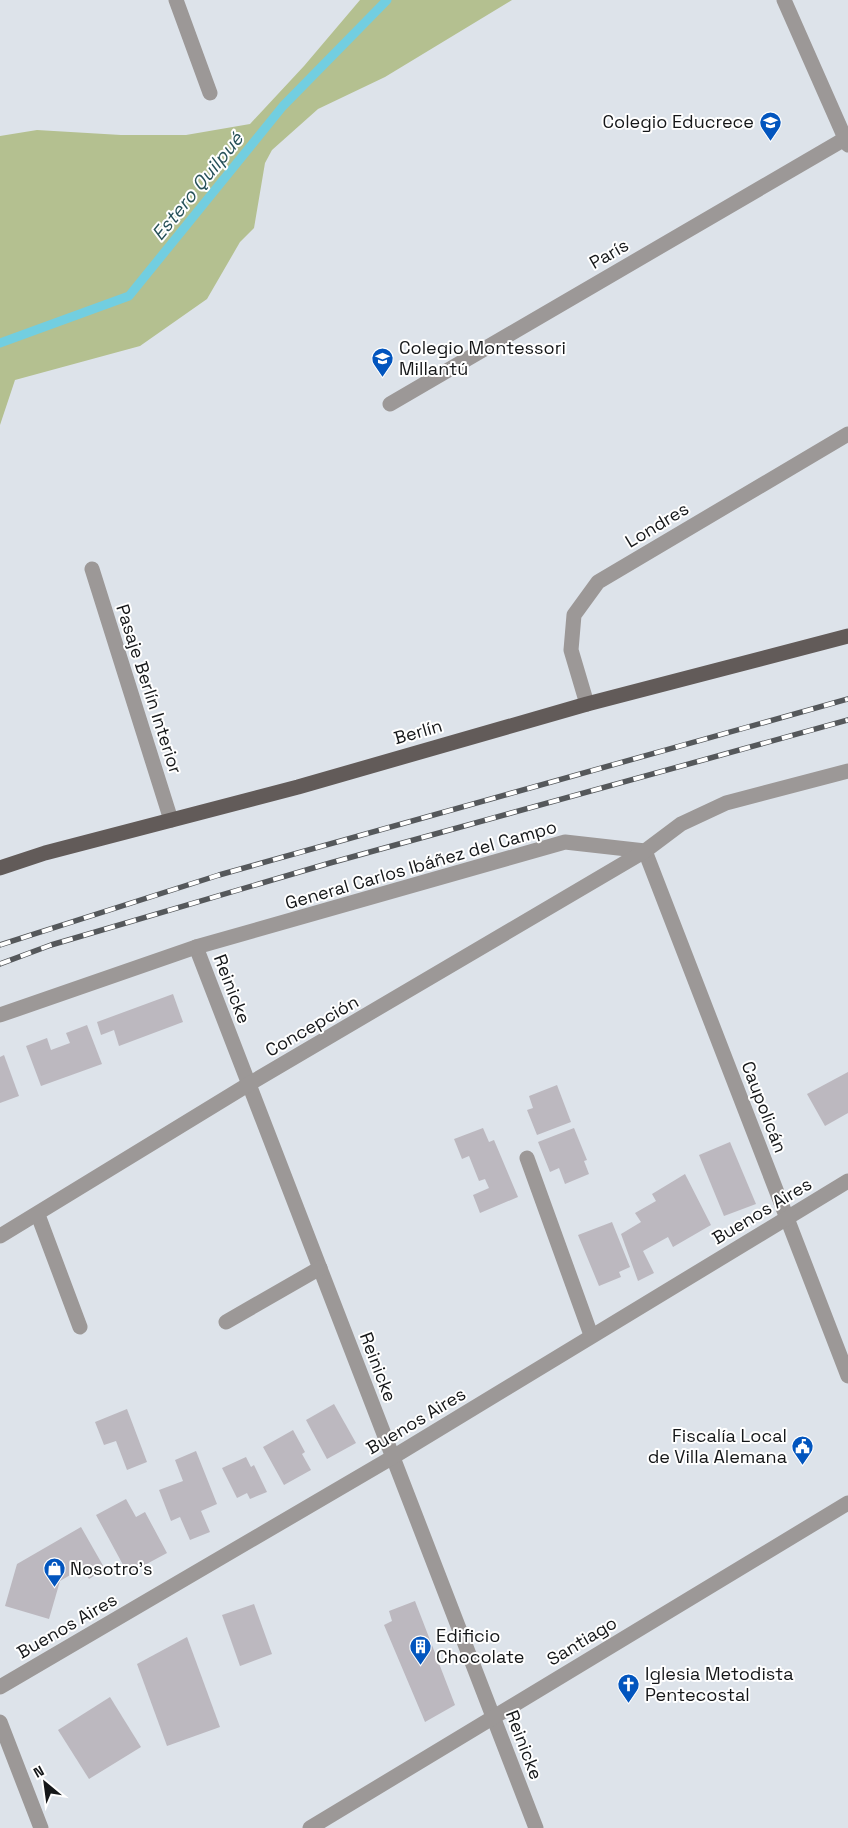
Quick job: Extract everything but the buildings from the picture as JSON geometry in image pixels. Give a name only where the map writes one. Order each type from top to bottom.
[{"type":"main road","name":"Berlín","points":[[0,868],[45,853],[298,787],[587,704],[848,636]]},
{"type":"street","points":[[176,0],[210,93]]},
{"type":"street","points":[[784,0],[847,140]]},
{"type":"street","name":"París","points":[[390,404],[847,140]]},
{"type":"street","name":"Londres","points":[[587,704],[571,650],[574,615],[598,582],[848,434]]},
{"type":"street","name":"Pasaje Berlín Interior","points":[[92,569],[171,820]]},
{"type":"street","points":[[645,851],[681,824],[726,803],[848,771]]},
{"type":"street","name":"General Carlos Ibáñez del Campo","points":[[0,1015],[196,947],[565,842],[645,851]]},
{"type":"street","name":"Concepción","points":[[0,1236],[38,1215],[249,1084],[645,851]]},
{"type":"street","name":"Caupolicán","points":[[645,851],[848,1376]]},
{"type":"street","name":"Reinicke","points":[[196,947],[536,1828]]},
{"type":"street","points":[[527,1158],[591,1335]]},
{"type":"street","name":"Buenos Aires","points":[[0,1688],[393,1457],[591,1335],[848,1181]]},
{"type":"street","points":[[38,1215],[80,1327]]},
{"type":"street","points":[[226,1322],[320,1268]]},
{"type":"street","name":"Santiago","points":[[310,1828],[848,1503]]},
{"type":"street","points":[[0,1722],[41,1828]]},
{"type":"green space","points":[[360,0],[512,0],[385,77],[318,109],[272,150],[265,163],[254,228],[240,242],[207,299],[140,346],[15,380],[0,425],[0,136],[37,130],[121,135],[186,135],[250,124],[304,66]]},
{"type":"waterway","name":"Estero Quilpué","points":[[0,343],[129,296],[283,106],[387,0]]},
{"type":"railway","points":[[0,945],[219,875],[848,699]]},
{"type":"railway","points":[[0,964],[51,945],[330,863],[848,720]]},
{"type":"place","name":"Colegio Educrece","points":[[770,141]]},
{"type":"place","name":"Colegio Montessori Millantú","points":[[383,377]]},
{"type":"place","name":"Fiscalía Local de Villa Alemana","points":[[803,1465]]},
{"type":"place","name":"Nosotro's","points":[[54,1588]]},
{"type":"place","name":"Edificio Chocolate","points":[[420,1665]]},
{"type":"place","name":"Iglesia Metodista Pentecostal","points":[[629,1703]]}]
